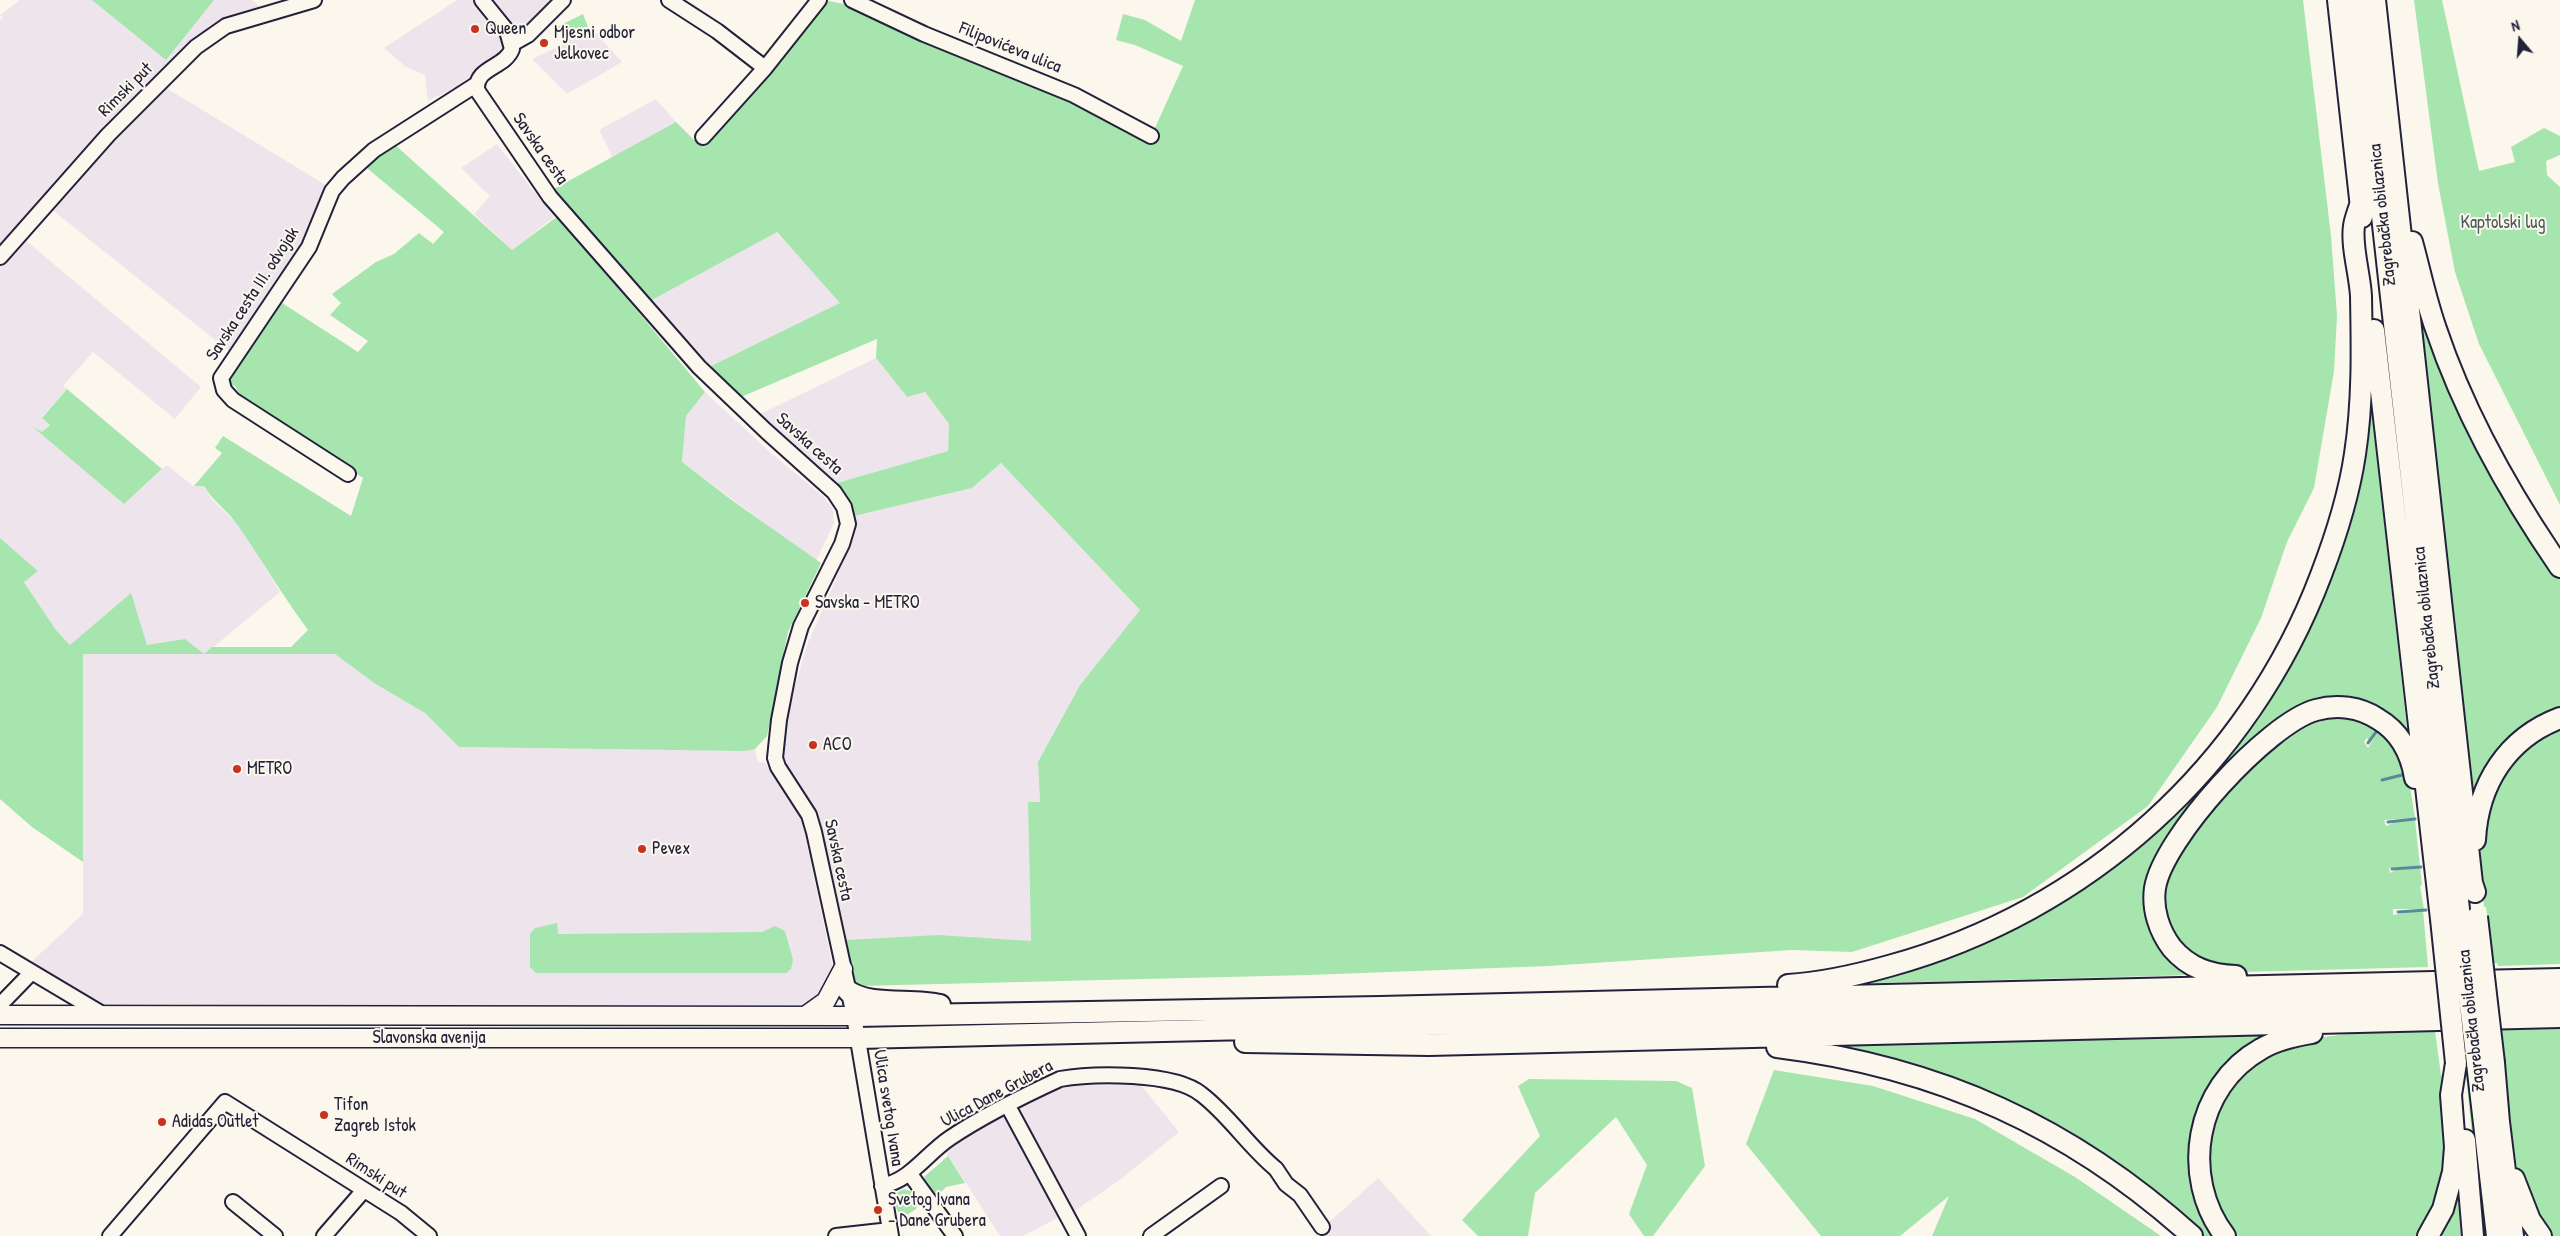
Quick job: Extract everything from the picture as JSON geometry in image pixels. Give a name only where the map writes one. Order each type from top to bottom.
[{"type":"highway","name":"Zagrebačka obilaznica","points":[[2338,0],[2456,1063]]},
{"type":"highway","name":"Zagrebačka obilaznica","points":[[2358,0],[2469,918],[2485,1063],[2497,1236]]},
{"type":"highway","points":[[2374,0],[2466,834],[2472,883],[2475,892]]},
{"type":"highway","points":[[2391,147],[2400,161],[2407,224],[2426,295],[2458,388],[2487,448],[2518,504],[2560,567]]},
{"type":"highway","points":[[1674,999],[1690,990],[1804,984],[1871,971],[1926,956],[1976,937],[2058,893],[2109,858],[2152,824],[2213,762],[2244,722],[2296,636],[2332,546],[2345,500],[2354,457],[2361,396],[2363,356],[2360,291],[2354,227],[2360,205]]},
{"type":"highway","points":[[2291,985],[2264,976],[2228,976],[2202,970],[2193,966],[2176,952],[2162,930],[2155,898],[2160,870],[2177,840],[2207,802],[2251,755],[2289,723],[2316,710],[2347,708],[2375,716],[2399,737],[2412,763],[2418,805],[2430,824]]},
{"type":"highway","points":[[2469,918],[2475,892],[2477,821],[2487,784],[2500,763],[2520,741],[2544,725],[2560,718]]},
{"type":"highway","points":[[2494,981],[2519,971],[2560,970]]},
{"type":"highway","points":[[854,1016],[2560,979]]},
{"type":"highway","points":[[848,991],[867,999],[932,1003],[966,1014]]},
{"type":"highway","points":[[858,1038],[2560,999]]},
{"type":"highway","points":[[1172,1031],[1196,1040],[1429,1045],[2560,1017]]},
{"type":"highway","points":[[2225,1236],[2208,1206],[2202,1188],[2198,1152],[2205,1119],[2211,1102],[2224,1082],[2253,1054],[2283,1039],[2322,1031],[2372,1027],[2392,1021]]},
{"type":"highway","points":[[1711,1038],[1742,1046],[1773,1046],[1818,1052],[1869,1063],[1935,1080],[1990,1102],[2048,1132],[2103,1165],[2159,1207],[2192,1236]]},
{"type":"highway","points":[[2428,1236],[2443,1210],[2453,1172],[2455,1147],[2451,1095],[2456,1063]]},
{"type":"highway","points":[[2456,1063],[2473,1236]]},
{"type":"highway","points":[[2485,1063],[2498,1122],[2513,1236]]},
{"type":"highway","points":[[2498,1122],[2506,1132],[2511,1167],[2521,1200],[2530,1220],[2541,1236]]},
{"type":"main road","points":[[805,1016],[826,1001],[844,969]]},
{"type":"main road","name":"Slavonska avenija","points":[[0,1015],[109,1017],[854,1016]]},
{"type":"main road","name":"Slavonska avenija","points":[[0,1038],[858,1038]]},
{"type":"street","name":"Rimski put","points":[[0,257],[108,135],[196,47],[226,26],[314,0]]},
{"type":"street","points":[[476,84],[481,75],[507,58],[512,44],[507,31],[482,0]]},
{"type":"street","points":[[512,44],[528,35],[563,0]]},
{"type":"street","points":[[669,0],[717,31],[765,68]]},
{"type":"street","points":[[703,137],[765,68],[819,0]]},
{"type":"street","name":"Filipovićeva ulica","points":[[852,0],[924,34],[1074,95],[1151,136]]},
{"type":"street","name":"Savska cesta III. odvojak","points":[[348,474],[233,400],[224,390],[221,378],[309,247],[332,191],[343,178],[374,150],[476,84]]},
{"type":"street","name":"Savska cesta","points":[[476,84],[484,102],[556,204],[698,367],[834,492],[844,507],[848,524],[842,544],[801,626],[790,663],[779,720],[775,758],[778,767],[810,816],[854,1016]]},
{"type":"street","points":[[0,953],[109,1017]]},
{"type":"street","points":[[0,1005],[32,972]]},
{"type":"street","name":"Ulica svetog Ivana","points":[[854,1016],[890,1233]]},
{"type":"street","name":"Ulica Dane Grubera","points":[[882,1186],[895,1183],[910,1174],[926,1156],[952,1137],[1060,1079],[1074,1076],[1165,1080],[1190,1087],[1208,1100],[1242,1137],[1276,1169],[1286,1184],[1300,1195],[1322,1227]]},
{"type":"street","name":"Rimski put","points":[[110,1236],[226,1102],[364,1190],[429,1236]]},
{"type":"street","points":[[1008,1106],[1078,1236]]},
{"type":"street","points":[[910,1174],[955,1236]]},
{"type":"street","points":[[1151,1236],[1221,1186]]},
{"type":"street","points":[[327,1235],[364,1190]]},
{"type":"street","points":[[234,1202],[275,1236]]},
{"type":"street","points":[[836,1236],[890,1233]]},
{"type":"shaded area","points":[[20,0],[252,0],[261,8],[238,16],[0,250],[0,20],[3,18],[0,15]]},
{"type":"shaded area","points":[[457,0],[475,0],[502,38],[504,46],[500,54],[456,87],[428,101],[425,75],[406,67],[384,48]]},
{"type":"shaded area","points":[[489,0],[555,0],[517,33],[513,32]]},
{"type":"shaded area","points":[[590,32],[596,33],[622,62],[567,94],[532,59]]},
{"type":"shaded area","points":[[163,86],[329,187],[308,238],[257,316],[229,351],[51,209]]},
{"type":"shaded area","points":[[656,99],[676,122],[613,158],[599,130]]},
{"type":"shaded area","points":[[497,144],[554,217],[512,250],[474,214],[490,196],[461,168]]},
{"type":"shaded area","points":[[776,232],[841,303],[711,366],[652,300]]},
{"type":"shaded area","points":[[25,240],[201,387],[175,419],[93,352],[63,386],[67,389],[42,417],[50,424],[42,433],[124,504],[167,465],[193,486],[204,486],[213,501],[238,524],[280,592],[205,654],[335,654],[374,683],[425,713],[459,747],[667,750],[755,749],[758,762],[764,762],[774,771],[803,815],[809,841],[807,844],[834,976],[813,1003],[805,1005],[641,1005],[601,1010],[208,1008],[188,1004],[97,1005],[84,1001],[67,985],[31,962],[83,914],[83,654],[203,654],[185,639],[146,646],[70,645],[56,630],[24,581],[38,571],[0,538],[0,267]]},
{"type":"shaded area","points":[[876,358],[907,397],[925,392],[949,424],[948,451],[837,483],[756,416]]},
{"type":"shaded area","points":[[705,392],[772,454],[822,495],[833,509],[834,523],[816,561],[682,462],[686,416]]},
{"type":"shaded area","points":[[1001,463],[1140,610],[1080,685],[1038,762],[1040,803],[1028,802],[1031,941],[853,978],[841,918],[810,801],[782,769],[776,751],[807,645],[850,546],[854,516],[972,488]]},
{"type":"shaded area","points":[[1070,1083],[1140,1084],[1179,1132],[1121,1179],[1073,1212],[1019,1107]]},
{"type":"shaded area","points":[[1002,1115],[1008,1115],[1063,1215],[1023,1236],[1000,1236],[944,1149]]},
{"type":"shaded area","points":[[1378,1178],[1431,1236],[1314,1236]]},
{"type":"green space","points":[[92,0],[214,0],[166,60]]},
{"type":"green space","points":[[825,0],[848,5],[1036,83],[1150,139],[1183,66],[1135,45],[1116,40],[1123,14],[1145,20],[1181,41],[1195,0],[2303,0],[2331,236],[2337,316],[2334,371],[2314,488],[2287,542],[2261,618],[2217,707],[2148,806],[2023,897],[1852,952],[1792,950],[1548,966],[1309,975],[857,986],[853,978],[846,940],[938,935],[1031,941],[1028,802],[1040,802],[1038,762],[1080,685],[1140,610],[1001,463],[972,488],[854,516],[850,502],[837,483],[948,451],[949,424],[925,392],[907,397],[876,358],[877,339],[741,397],[711,366],[840,303],[777,232],[652,300],[554,189],[676,122],[694,140],[704,140]]},
{"type":"green space","name":"Kaptolski lug","points":[[2414,0],[2442,0],[2479,171],[2515,162],[2511,147],[2544,128],[2560,136],[2560,155],[2546,161],[2547,175],[2560,187],[2560,505],[2479,344],[2455,272],[2438,183]]},
{"type":"green space","points":[[583,14],[590,32],[565,43],[557,27]]},
{"type":"green space","points":[[393,143],[512,250],[558,216],[705,392],[686,416],[682,462],[733,501],[821,563],[788,632],[767,736],[755,749],[744,751],[459,747],[425,713],[374,683],[335,654],[204,654],[212,647],[291,647],[308,630],[235,522],[204,486],[194,486],[222,453],[215,448],[223,436],[351,516],[363,478],[242,400],[235,386],[230,385],[228,376],[279,301],[358,352],[368,341],[330,315],[341,303],[332,294],[376,262],[394,254],[419,233],[433,244],[444,232],[362,164]]},
{"type":"green space","points":[[2413,275],[2533,540],[2560,578],[2560,711],[2471,805]]},
{"type":"green space","points":[[2369,387],[2408,738],[2395,723],[2300,709],[2148,883],[2192,975],[1841,984],[2108,867],[2289,662]]},
{"type":"green space","points":[[67,389],[162,469],[124,504],[33,427],[42,432],[50,425],[42,418]]},
{"type":"green space","points":[[0,538],[38,571],[24,582],[56,630],[70,645],[131,593],[147,645],[185,639],[204,654],[83,654],[83,862],[32,827],[0,799]]},
{"type":"green space","points":[[2343,714],[2379,726],[2369,741],[2367,738],[2364,742],[2368,748],[2380,728],[2393,739],[2408,773],[2398,775],[2408,774],[2415,818],[2384,820],[2386,826],[2398,821],[2415,820],[2420,866],[2389,868],[2390,873],[2396,870],[2420,867],[2422,885],[2420,886],[2424,909],[2393,909],[2393,915],[2423,910],[2428,967],[2242,972],[2216,969],[2178,945],[2161,907],[2160,899],[2176,852],[2238,777],[2298,725]]},
{"type":"green space","points":[[2560,725],[2560,964],[2498,966],[2497,963],[2494,963],[2493,966],[2486,907],[2484,907],[2480,846],[2487,802],[2513,756]]},
{"type":"green space","points":[[557,923],[558,934],[762,932],[775,926],[785,931],[793,960],[791,969],[786,973],[536,973],[530,967],[530,934],[535,928]]},
{"type":"green space","points":[[2560,1028],[2560,1236],[2551,1236],[2521,1181],[2516,1163],[2504,1078],[2500,1029]]},
{"type":"green space","points":[[2274,1031],[2196,1121],[2216,1236],[2200,1236],[2058,1130],[1804,1043]]},
{"type":"green space","points":[[2435,1031],[2441,1075],[2443,1076],[2448,1143],[2441,1195],[2419,1236],[2235,1236],[2219,1212],[2210,1191],[2208,1148],[2215,1119],[2235,1081],[2257,1061],[2283,1048],[2312,1039],[2376,1032]]},
{"type":"green space","points":[[1774,1070],[1873,1086],[1975,1119],[2075,1177],[2161,1236],[1932,1236],[1949,1196],[1900,1236],[1821,1236],[1746,1144]]},
{"type":"green space","points":[[2466,1075],[2471,1075],[2489,1236],[2482,1236]]},
{"type":"green space","points":[[1529,1079],[1676,1081],[1692,1088],[1705,1166],[1653,1236],[1644,1236],[1629,1214],[1647,1165],[1616,1117],[1535,1193],[1528,1236],[1478,1236],[1462,1220],[1540,1136],[1518,1086]]},
{"type":"green space","points":[[948,1156],[965,1183],[946,1187],[936,1197],[924,1177]]},
{"type":"green space","points":[[904,1189],[913,1192],[918,1200],[916,1209],[907,1215],[898,1212],[893,1199],[896,1193]]},
{"type":"green space","points":[[2456,1194],[2458,1195],[2461,1236],[2436,1236]]},
{"type":"waterway","points":[[2368,743],[2379,728]]},
{"type":"waterway","points":[[2382,780],[2406,774]]},
{"type":"waterway","points":[[2388,822],[2415,819]]},
{"type":"waterway","points":[[2392,869],[2421,867]]},
{"type":"waterway","points":[[2398,912],[2426,910]]},
{"type":"place","name":"Queen","points":[[475,29]]},
{"type":"place","name":"Mjesni odbor Jelkovec","points":[[544,43]]},
{"type":"place","name":"Savska - METRO","points":[[805,603]]},
{"type":"place","name":"ACO","points":[[813,745]]},
{"type":"place","name":"METRO","points":[[237,769]]},
{"type":"place","name":"Pevex","points":[[642,849]]},
{"type":"place","name":"Tifon Zagreb Istok","points":[[324,1115]]},
{"type":"place","name":"Adidas Outlet","points":[[162,1122]]},
{"type":"place","name":"Svetog Ivana - Dane Grubera","points":[[878,1210]]}]
